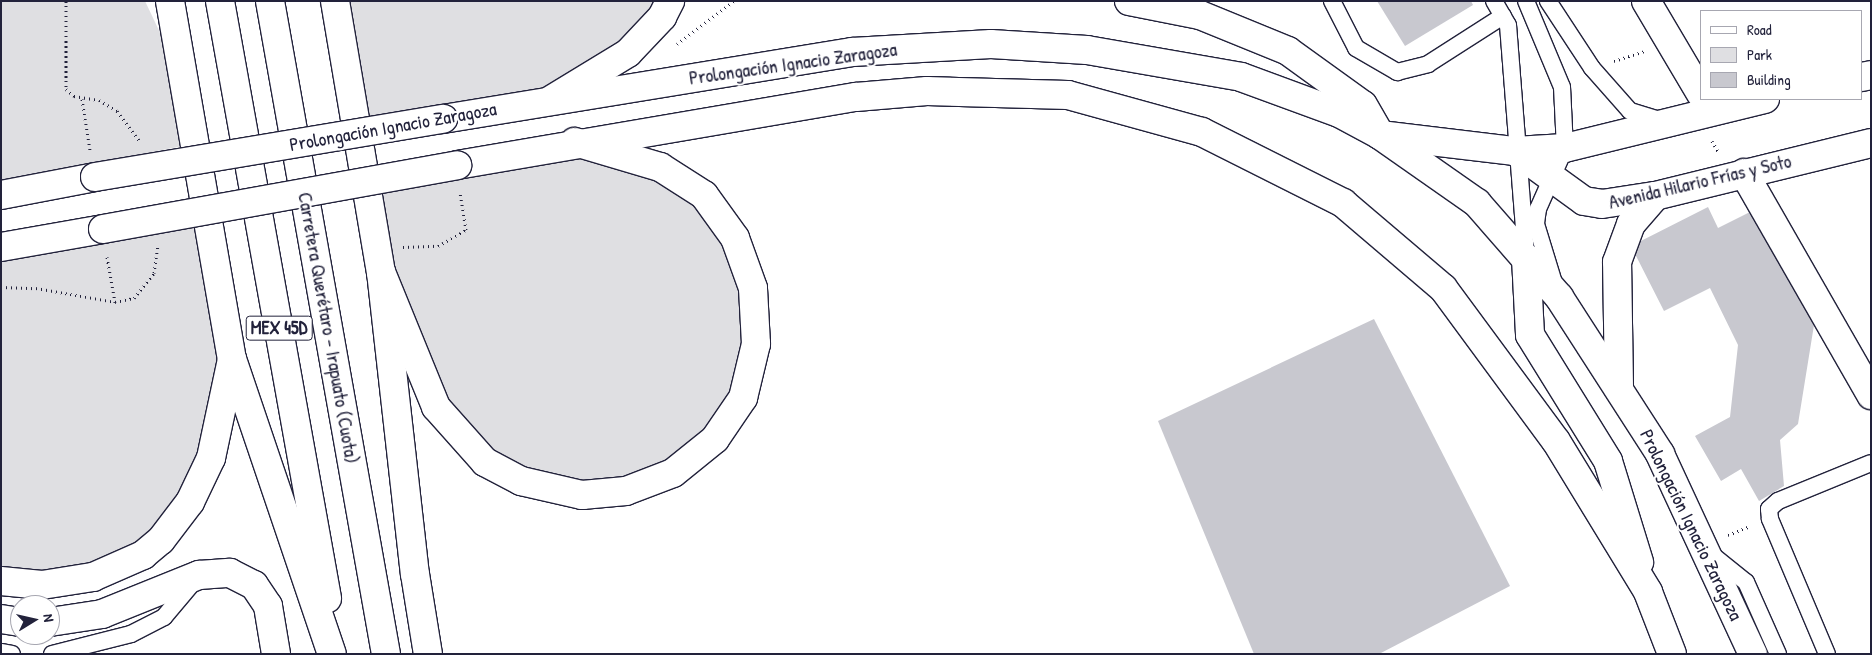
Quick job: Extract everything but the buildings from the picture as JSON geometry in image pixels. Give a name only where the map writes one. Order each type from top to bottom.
[{"type":"main road","points":[[158,1],[178,42]]},
{"type":"main road","points":[[170,1],[232,359],[332,654]]},
{"type":"main road","name":"MEX 45D","points":[[220,1],[337,654]]},
{"type":"main road","name":"Carretera Querétaro - Irapuato (Cuota)","points":[[270,1],[386,654]]},
{"type":"main road","points":[[335,1],[382,272],[415,574],[428,654]]},
{"type":"main road","points":[[551,100],[628,53],[662,17],[670,1]]},
{"type":"main road","points":[[1129,1],[1200,15],[1288,51],[1363,105],[1380,135]]},
{"type":"main road","points":[[1646,1],[1700,98]]},
{"type":"main road","name":"Prolongación Ignacio Zaragoza","points":[[1,195],[95,177],[551,100],[852,52],[991,44],[1087,50],[1240,77],[1339,113],[1380,135],[1477,204],[1526,258],[1559,296],[1619,386],[1660,454],[1705,547],[1753,654]]},
{"type":"main road","points":[[1,247],[575,142],[856,97],[927,91],[1068,95],[1202,132],[1343,203],[1443,288],[1556,441],[1648,592]]},
{"type":"main road","name":"Avenida Hilario Frías y Soto","points":[[1380,135],[1514,151],[1565,148],[1663,121],[1703,104],[1753,100]]},
{"type":"main road","points":[[382,272],[436,406],[486,462],[522,481],[582,495],[626,491],[673,473],[715,439],[743,398],[756,344],[753,288],[735,238],[704,195],[660,168],[575,142]]},
{"type":"main road","name":"Avenida Hilario Frías y Soto","points":[[1514,151],[1584,201],[1602,204],[1655,196],[1737,174],[1871,143]]},
{"type":"main road","points":[[1737,174],[1871,394]]},
{"type":"main road","points":[[1619,386],[1617,262],[1631,224],[1655,196]]},
{"type":"main road","points":[[1526,258],[1530,335],[1608,461],[1648,592],[1672,654]]},
{"type":"main road","points":[[1,581],[42,584],[93,577],[143,555],[161,540],[178,523],[203,479],[221,420],[232,359]]},
{"type":"main road","points":[[60,620],[111,611],[199,575],[230,573],[254,585],[268,606],[276,654]]},
{"type":"lane","points":[[1332,1],[1356,48],[1397,72],[1428,64],[1503,16]]},
{"type":"lane","points":[[1494,1],[1508,25],[1515,86],[1514,151],[1526,258]]},
{"type":"lane","points":[[1526,1],[1559,70],[1565,148],[1554,180],[1538,209],[1536,224],[1559,296]]},
{"type":"lane","points":[[1548,1],[1592,68],[1630,111],[1663,121]]},
{"type":"lane","points":[[1827,654],[1770,519],[1769,509],[1778,501],[1871,463]]},
{"type":"lane","points":[[1705,547],[1746,582],[1778,654]]},
{"type":"lane","points":[[52,654],[131,634],[164,617],[199,575]]},
{"type":"lane","points":[[1,652],[12,654]]},
{"type":"path","points":[[66,1],[63,71],[66,88],[82,99],[95,177]]},
{"type":"path","points":[[1592,68],[1671,43]]},
{"type":"path","points":[[1703,104],[1737,174]]},
{"type":"path","points":[[373,225],[400,247],[438,246],[466,230],[456,165]]},
{"type":"path","points":[[102,229],[114,302]]},
{"type":"path","points":[[1,287],[36,288],[114,302],[134,298],[147,286],[159,251]]},
{"type":"path","points":[[1705,547],[1770,519]]},
{"type":"green space","points":[[1,1],[145,1],[163,39],[183,146],[1,181]]},
{"type":"green space","points":[[342,1],[661,1],[637,32],[542,94],[364,123]]},
{"type":"green space","points":[[583,152],[636,158],[715,222],[739,285],[745,320],[738,392],[718,424],[677,461],[626,483],[566,485],[465,444],[390,269],[373,189]]},
{"type":"green space","points":[[196,226],[221,363],[210,429],[169,519],[116,560],[80,572],[1,572],[1,256]]}]
